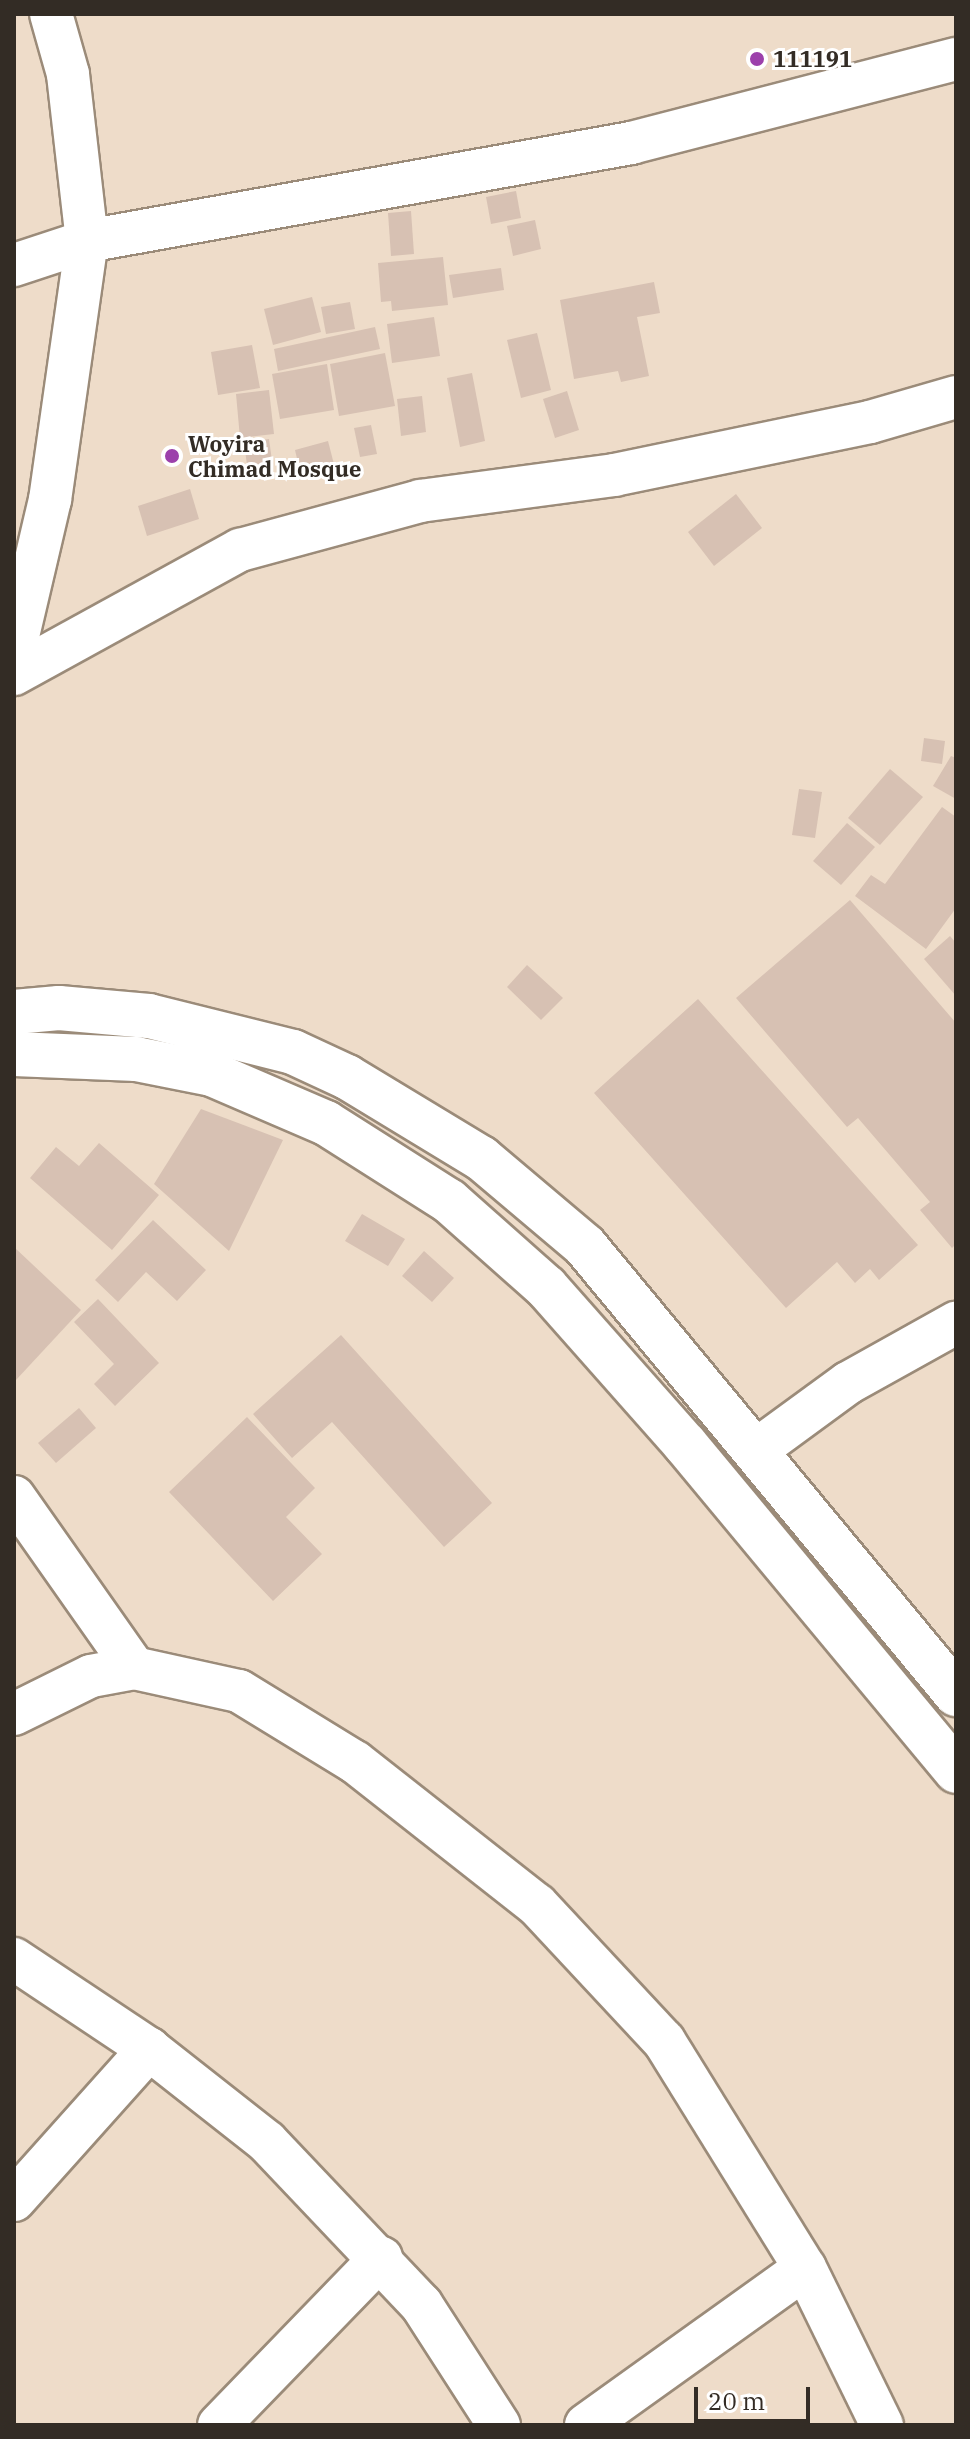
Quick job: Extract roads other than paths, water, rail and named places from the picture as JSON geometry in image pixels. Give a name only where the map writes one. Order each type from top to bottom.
[{"type":"main road","points":[[14,1012],[59,1008],[149,1016],[293,1052],[347,1077],[481,1158],[585,1246],[755,1451],[843,1564],[956,1694]]},
{"type":"main road","points":[[14,1054],[136,1059],[212,1074],[326,1123],[449,1201],[556,1298],[956,1771]]},
{"type":"street","points":[[14,653],[50,500],[87,241],[68,74],[51,14]]},
{"type":"street","points":[[14,265],[87,241],[631,143],[956,59]]},
{"type":"street","points":[[14,674],[240,550],[420,501],[614,475],[870,422],[956,397]]},
{"type":"street","points":[[755,1451],[848,1383],[956,1323]]},
{"type":"street","points":[[14,1497],[134,1668]]},
{"type":"street","points":[[14,1714],[91,1676],[134,1668],[239,1691],[355,1762],[537,1905],[664,2041],[805,2268],[882,2425]]},
{"type":"street","points":[[14,1959],[149,2049],[267,2142],[381,2258],[421,2304],[499,2425]]},
{"type":"street","points":[[14,2200],[149,2049]]},
{"type":"street","points":[[219,2425],[381,2258]]},
{"type":"street","points":[[586,2425],[805,2268]]},
{"type":"place","name":"111191","points":[[757,59]]},
{"type":"place","name":"Woyira Chimad Mosque","points":[[172,456]]}]
